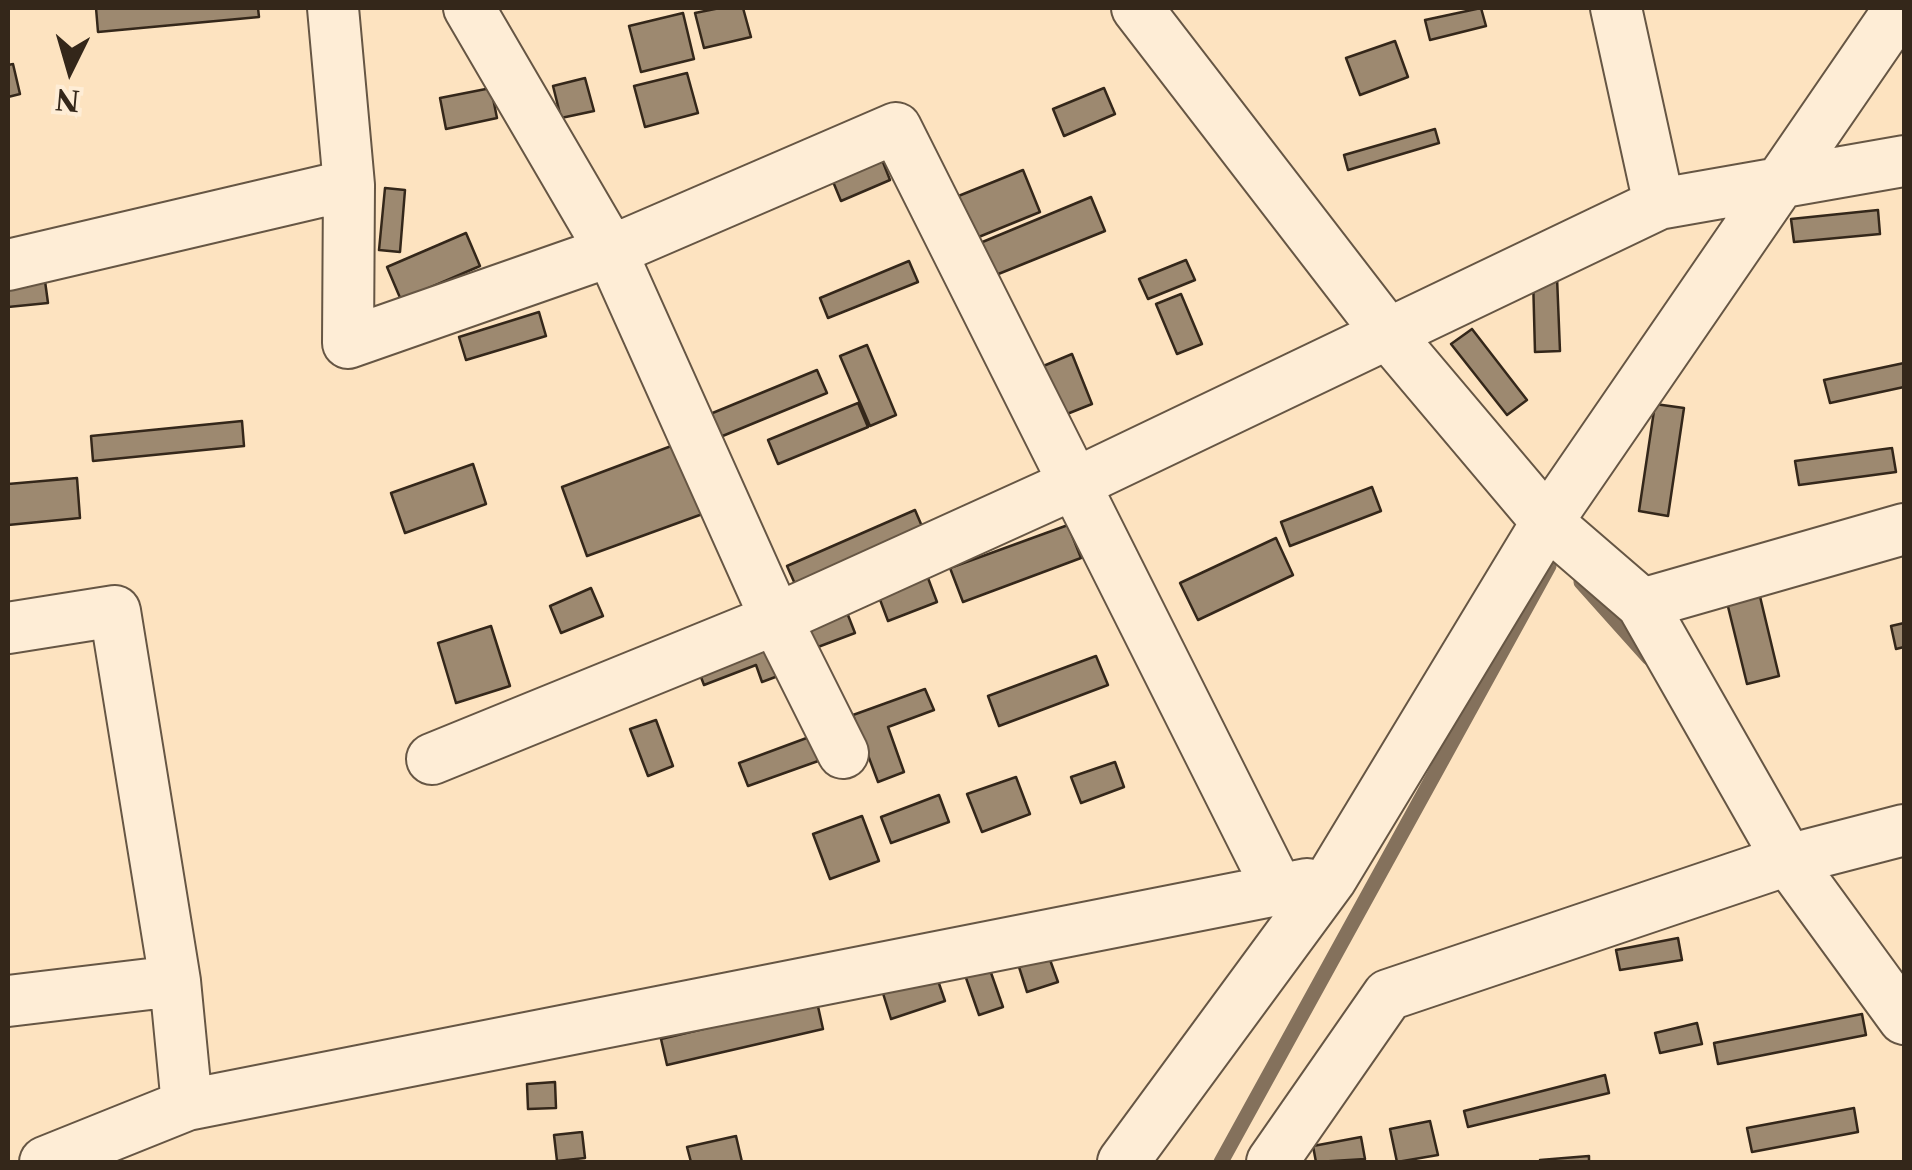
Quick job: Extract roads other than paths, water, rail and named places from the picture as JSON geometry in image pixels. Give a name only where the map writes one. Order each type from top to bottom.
[{"type":"street","points":[[333,8],[349,185],[348,342],[611,252],[896,128],[1278,890]]},
{"type":"street","points":[[468,8],[611,252],[776,619],[843,752]]},
{"type":"street","points":[[1137,8],[1389,335],[1547,522],[1642,604],[1788,860],[1904,1019]]},
{"type":"street","points":[[1616,8],[1659,204]]},
{"type":"street","points":[[1124,1162],[1331,879],[1547,522],[1900,8]]},
{"type":"street","points":[[432,759],[776,619],[1076,483],[1659,204],[1904,161]]},
{"type":"street","points":[[8,265],[349,185]]},
{"type":"street","points":[[1642,604],[1904,528]]},
{"type":"street","points":[[8,628],[115,611],[175,981],[186,1105]]},
{"type":"street","points":[[1272,1162],[1388,994],[1788,860],[1904,830]]},
{"type":"street","points":[[45,1162],[186,1105],[1331,879]]},
{"type":"street","points":[[8,1001],[175,981]]},
{"type":"waterway","points":[[1221,1162],[1549,566]]},
{"type":"waterway","points":[[1581,582],[1649,658]]}]
